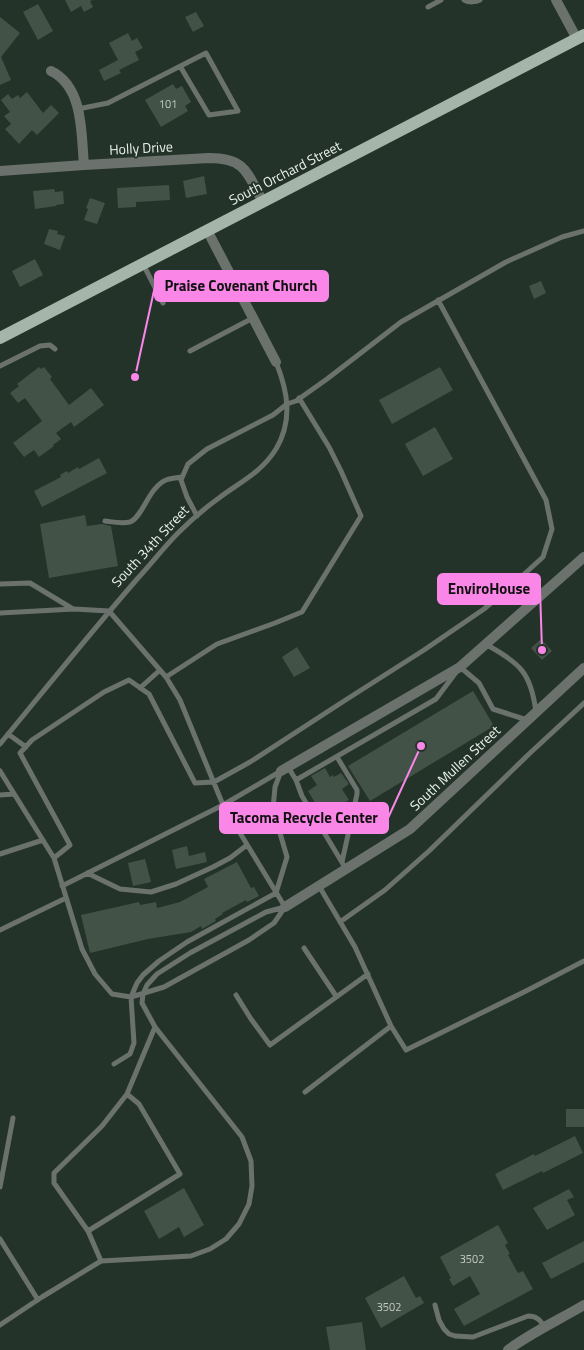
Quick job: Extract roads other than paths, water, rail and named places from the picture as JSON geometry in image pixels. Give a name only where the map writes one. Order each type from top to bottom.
[{"type":"main road","name":"South Orchard Street","points":[[0,338],[580,37]]},
{"type":"street","points":[[556,0],[580,37]]},
{"type":"street","points":[[51,71],[68,84],[74,96],[78,109],[84,165]]},
{"type":"street","name":"Holly Drive","points":[[0,171],[209,158],[225,159],[233,161],[242,168],[263,202]]},
{"type":"street","name":"South 34th Street","points":[[208,230],[276,362]]},
{"type":"street","points":[[285,769],[460,667],[584,557]]},
{"type":"street","name":"South Mullen Street","points":[[285,907],[319,886],[344,866],[410,829],[584,668]]},
{"type":"street","points":[[508,1350],[584,1305]]},
{"type":"lane","points":[[428,7],[441,0]]},
{"type":"lane","points":[[464,0],[480,0]]},
{"type":"lane","points":[[78,109],[108,103],[180,66],[206,53],[238,110],[209,114],[180,66]]},
{"type":"lane","points":[[197,516],[181,480],[188,464],[207,450],[273,415],[327,379],[401,322],[438,300],[506,262],[562,237],[584,232]]},
{"type":"lane","points":[[142,264],[163,303]]},
{"type":"lane","points":[[54,858],[70,845],[20,752],[32,740],[104,692],[129,680],[149,694],[195,783],[214,782],[250,762],[484,609],[543,556],[552,529],[546,500],[438,300]]},
{"type":"lane","points":[[190,351],[253,318]]},
{"type":"lane","points":[[0,366],[45,344],[55,349]]},
{"type":"lane","name":"South 34th Street","points":[[0,744],[109,611],[179,532],[220,497],[249,478],[266,462],[276,449],[284,432],[287,404],[284,381],[276,362]]},
{"type":"lane","points":[[166,677],[217,644],[275,624],[302,612],[361,516],[329,447],[299,398]]},
{"type":"lane","points":[[105,521],[130,522],[136,518],[152,492],[160,484],[166,480],[182,477]]},
{"type":"lane","points":[[0,584],[30,583],[74,609]]},
{"type":"lane","points":[[0,613],[74,609],[109,611],[166,677],[180,700],[223,805],[285,907]]},
{"type":"lane","points":[[487,645],[512,660],[524,672],[533,694],[536,712]]},
{"type":"lane","points":[[296,780],[436,699],[460,667],[478,683],[493,709],[528,720]]},
{"type":"lane","points":[[140,688],[160,670]]},
{"type":"lane","points":[[340,922],[392,884],[429,851],[584,703]]},
{"type":"lane","points":[[8,734],[26,747]]},
{"type":"lane","points":[[337,757],[357,794],[344,866]]},
{"type":"lane","points":[[285,769],[296,780],[302,796],[344,866]]},
{"type":"lane","points":[[62,886],[223,805],[285,769]]},
{"type":"lane","points":[[114,1064],[130,1054],[134,1042],[130,997],[143,975],[159,961],[187,942],[276,893],[288,857],[273,809],[276,787],[285,769]]},
{"type":"lane","points":[[0,771],[54,858],[82,949],[95,974],[112,994],[130,997],[164,987],[249,940],[274,923],[285,907]]},
{"type":"lane","points":[[0,795],[14,794]]},
{"type":"lane","points":[[0,854],[43,840]]},
{"type":"lane","points":[[87,874],[120,889],[151,892],[176,884],[213,867],[230,858],[247,844]]},
{"type":"lane","points":[[319,886],[355,947],[391,1026],[406,1050],[584,961]]},
{"type":"lane","points":[[0,930],[66,898]]},
{"type":"lane","points":[[0,1325],[101,1261],[191,1256],[210,1249],[226,1239],[238,1224],[249,1204],[252,1186],[252,1161],[242,1137],[155,1027],[142,1003],[143,994],[147,985],[157,974],[190,953],[266,912],[285,907]]},
{"type":"lane","points":[[304,948],[336,996]]},
{"type":"lane","points":[[236,995],[270,1045],[368,974]]},
{"type":"lane","points":[[305,1092],[391,1026]]},
{"type":"lane","points":[[101,1261],[88,1231],[54,1182],[54,1173],[102,1126],[127,1094],[155,1027]]},
{"type":"lane","points":[[88,1231],[180,1174],[139,1104],[127,1094]]},
{"type":"lane","points":[[0,1187],[13,1118]]},
{"type":"lane","points":[[0,1239],[38,1300]]},
{"type":"lane","points":[[436,1305],[439,1320],[444,1329],[449,1334],[455,1336],[473,1337],[528,1316],[534,1316],[539,1319],[546,1327]]},
{"type":"place","name":"Praise Covenant Church","points":[[135,377]]},
{"type":"place","name":"EnviroHouse","points":[[542,650]]},
{"type":"place","name":"Tacoma Recycle Center","points":[[421,746]]}]
